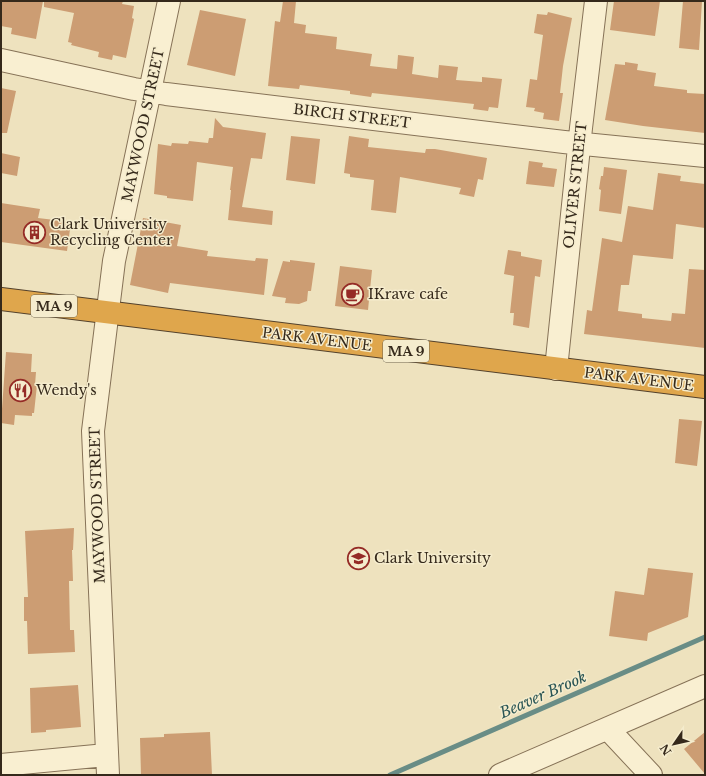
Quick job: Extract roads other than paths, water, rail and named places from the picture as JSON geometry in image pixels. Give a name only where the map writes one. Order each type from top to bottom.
[{"type":"highway","name":"PARK AVENUE","points":[[1,299],[705,388]]},
{"type":"street","name":"MAYWOOD STREET","points":[[107,765],[93,431],[114,261],[169,1]]},
{"type":"street","name":"OLIVER STREET","points":[[556,369],[579,144],[596,1]]},
{"type":"street","name":"BIRCH STREET","points":[[1,60],[134,89],[579,144],[705,156]]},
{"type":"street","points":[[500,775],[705,686]]},
{"type":"street","points":[[608,729],[651,775]]},
{"type":"street","points":[[1,765],[107,765]]},
{"type":"waterway","name":"Beaver Brook","points":[[390,775],[705,637]]},
{"type":"place","name":"Clark University Recycling Center","points":[[35,232]]},
{"type":"place","name":"IKrave cafe","points":[[353,294]]},
{"type":"place","name":"Wendy's","points":[[21,390]]},
{"type":"place","name":"Clark University","points":[[359,558]]}]
